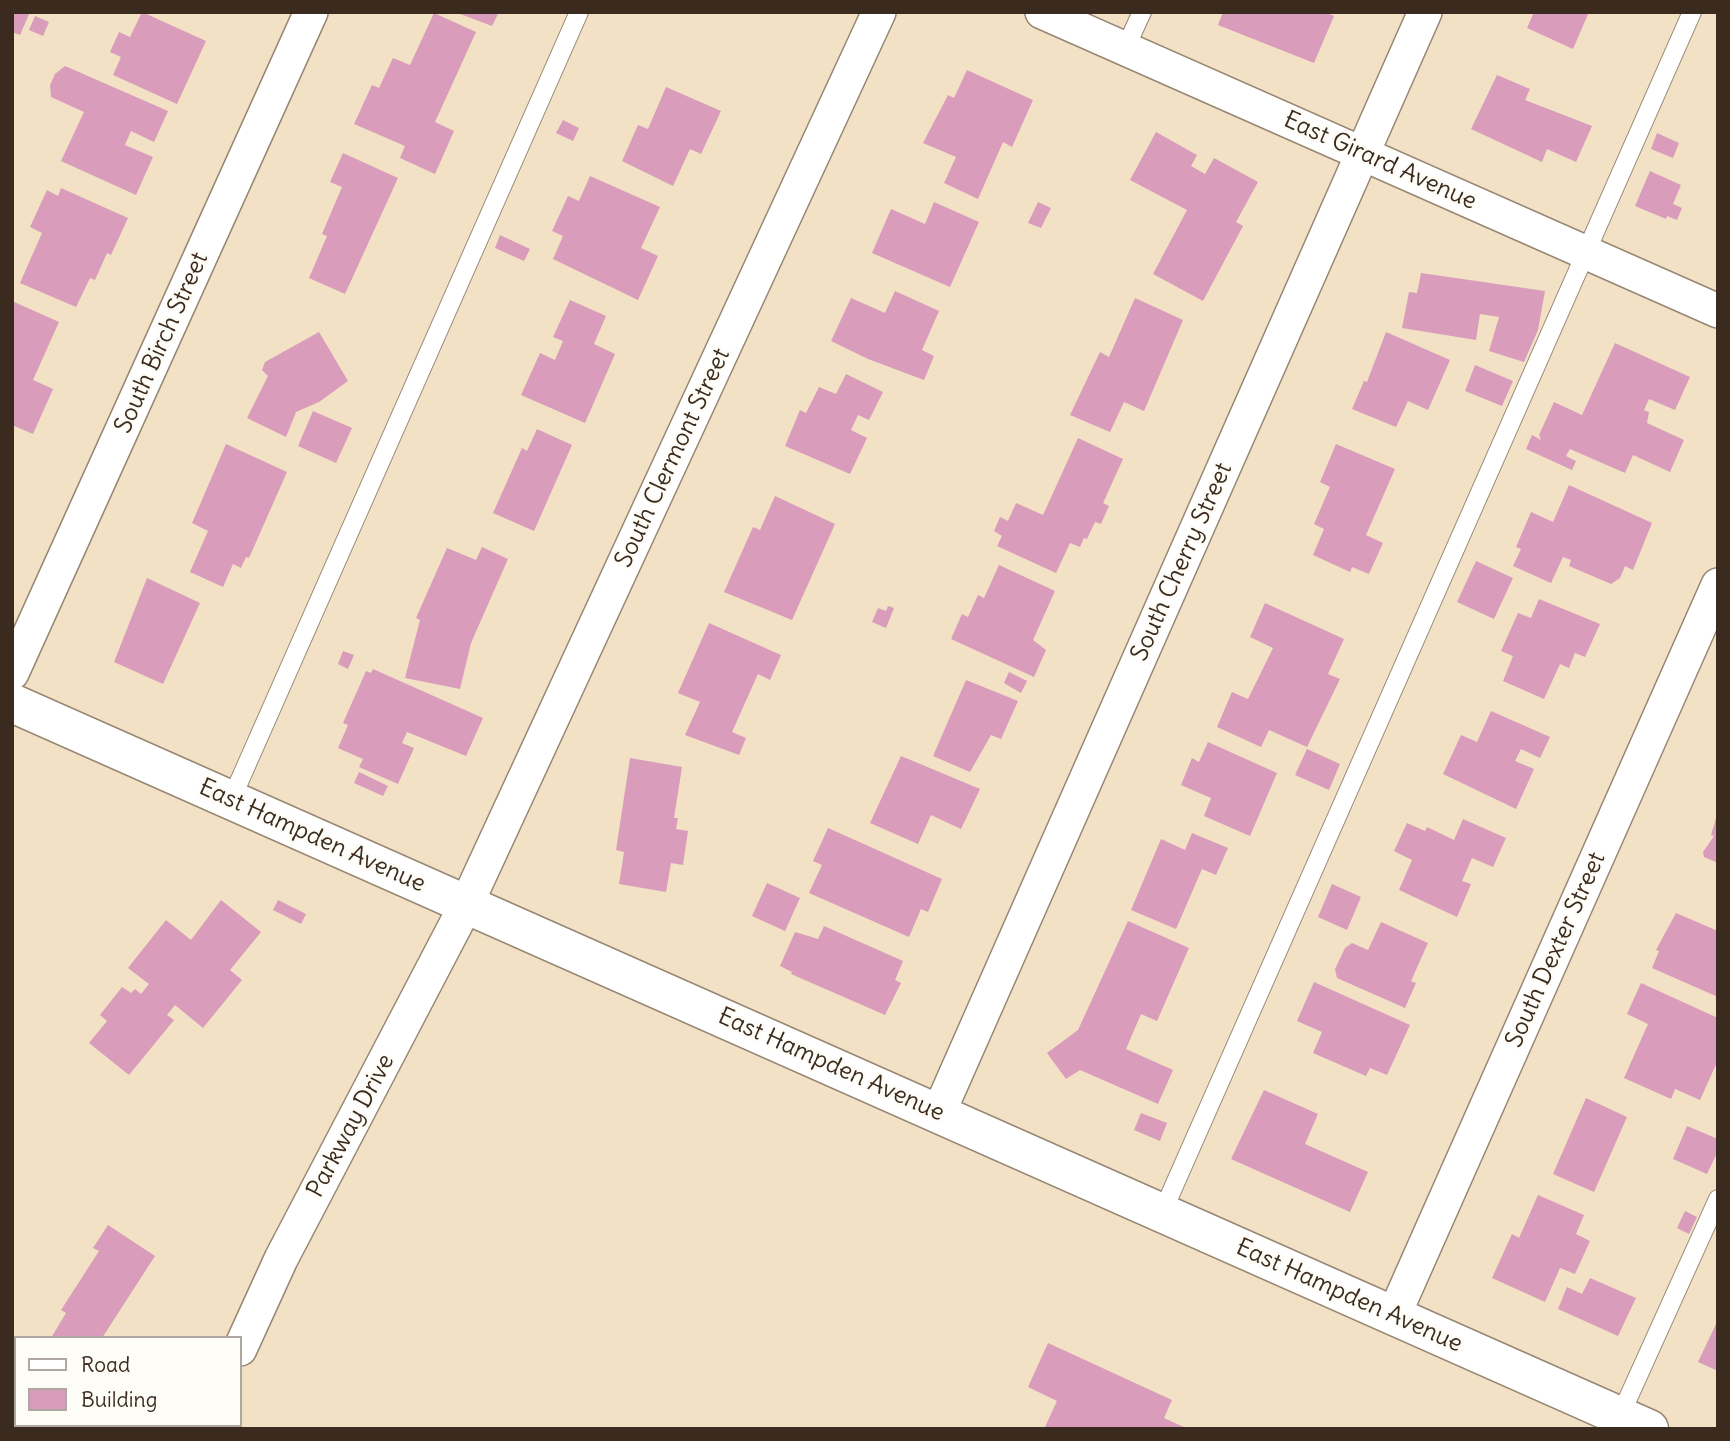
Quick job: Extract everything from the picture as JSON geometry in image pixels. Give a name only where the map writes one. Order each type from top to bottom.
[{"type":"highway","name":"East Hampden Avenue","points":[[12,703],[1634,1422]]},
{"type":"street","name":"South Birch Street","points":[[12,673],[311,12]]},
{"type":"street","name":"South Clermont Street","points":[[466,905],[879,12]]},
{"type":"street","name":"East Girard Avenue","points":[[1042,12],[1586,250],[1718,311]]},
{"type":"street","name":"South Cherry Street","points":[[939,1112],[1425,12]]},
{"type":"street","name":"South Dexter Street","points":[[1394,1315],[1718,585]]},
{"type":"street","name":"Parkway Drive","points":[[242,1345],[281,1259],[466,905]]},
{"type":"lane","points":[[231,800],[579,12]]},
{"type":"lane","points":[[1125,49],[1142,12]]},
{"type":"lane","points":[[1161,1213],[1692,12]]},
{"type":"lane","points":[[1634,1422],[1718,1199]]},
{"type":"building","points":[[12,12],[30,12],[20,35],[12,32]]},
{"type":"building","points":[[142,12],[206,41],[177,104],[113,75],[121,57],[110,52],[119,32],[130,37]]},
{"type":"building","points":[[455,12],[499,12],[492,26]]},
{"type":"building","points":[[1223,12],[1324,12],[1334,16],[1314,63],[1218,25]]},
{"type":"building","points":[[1534,12],[1589,12],[1573,49],[1527,28]]},
{"type":"building","points":[[434,13],[476,32],[435,122],[454,131],[435,174],[400,158],[405,146],[354,124],[372,85],[379,88],[393,58],[410,65]]},
{"type":"building","points":[[35,16],[49,22],[43,36],[29,30]]},
{"type":"building","points":[[65,66],[168,111],[154,142],[131,131],[125,145],[153,157],[136,195],[61,161],[84,112],[51,97],[50,85],[55,74]]},
{"type":"building","points":[[967,70],[1033,100],[1012,147],[1003,142],[978,199],[944,183],[956,157],[923,143],[948,95],[954,98]]},
{"type":"building","points":[[1497,75],[1530,89],[1525,100],[1592,126],[1576,162],[1547,149],[1542,162],[1471,129]]},
{"type":"building","points":[[666,87],[721,111],[701,154],[690,149],[673,186],[622,161],[638,125],[648,129]]},
{"type":"building","points":[[563,120],[579,128],[573,141],[556,133]]},
{"type":"building","points":[[1156,132],[1197,155],[1191,166],[1205,174],[1214,158],[1258,182],[1236,222],[1243,226],[1203,301],[1153,274],[1187,210],[1130,180]]},
{"type":"building","points":[[1657,133],[1679,143],[1673,158],[1651,149]]},
{"type":"building","points":[[343,153],[398,178],[345,294],[309,278],[327,236],[322,234],[342,187],[330,182]]},
{"type":"building","points":[[1650,171],[1681,185],[1673,204],[1682,208],[1677,220],[1667,216],[1666,219],[1635,206]]},
{"type":"building","points":[[590,176],[660,207],[641,248],[658,256],[638,300],[553,259],[563,236],[552,231],[568,196],[579,201]]},
{"type":"building","points":[[61,188],[128,218],[111,255],[107,253],[95,280],[90,278],[76,307],[20,283],[42,233],[30,227],[47,190],[58,196]]},
{"type":"building","points":[[934,202],[979,222],[950,287],[872,253],[891,209],[925,224]]},
{"type":"building","points":[[1038,202],[1051,208],[1041,228],[1028,223]]},
{"type":"building","points":[[500,235],[530,249],[524,261],[495,248]]},
{"type":"building","points":[[1421,273],[1545,291],[1538,330],[1524,362],[1489,351],[1499,317],[1480,314],[1476,340],[1402,328],[1409,292],[1417,293]]},
{"type":"building","points":[[895,291],[939,311],[922,350],[934,356],[924,380],[868,359],[831,341],[851,298],[885,313]]},
{"type":"building","points":[[1135,298],[1183,320],[1144,411],[1124,402],[1110,432],[1070,415],[1100,352],[1109,357]]},
{"type":"building","points":[[570,300],[606,316],[594,344],[615,354],[585,423],[521,395],[540,353],[555,360],[563,341],[553,337]]},
{"type":"building","points":[[12,301],[59,322],[33,380],[53,389],[33,434],[12,425]]},
{"type":"building","points":[[319,332],[348,381],[319,402],[296,412],[286,437],[247,418],[268,376],[262,370],[265,362]]},
{"type":"building","points":[[1386,332],[1450,360],[1428,410],[1408,401],[1396,427],[1352,409],[1364,381],[1367,382]]},
{"type":"building","points":[[1615,343],[1690,377],[1675,410],[1649,399],[1644,410],[1649,412],[1647,423],[1684,440],[1670,472],[1633,455],[1625,473],[1570,449],[1566,456],[1576,461],[1572,470],[1526,449],[1532,435],[1541,440],[1539,435],[1554,402],[1582,415]]},
{"type":"building","points":[[1475,365],[1513,381],[1502,406],[1465,391]]},
{"type":"building","points":[[846,374],[883,392],[869,420],[858,415],[851,430],[867,438],[850,474],[785,446],[800,410],[806,413],[819,387],[836,394]]},
{"type":"building","points":[[313,411],[352,428],[336,463],[298,446]]},
{"type":"building","points":[[537,429],[572,445],[534,531],[493,513],[522,448],[527,451]]},
{"type":"building","points":[[1078,438],[1123,459],[1103,503],[1109,506],[1101,524],[1095,522],[1080,547],[1070,543],[1056,573],[997,546],[1002,536],[994,531],[1000,517],[1008,521],[1016,503],[1043,515]]},
{"type":"building","points":[[226,444],[287,472],[249,558],[246,557],[241,568],[233,564],[223,587],[190,572],[208,531],[192,523]]},
{"type":"building","points":[[1336,444],[1395,469],[1366,535],[1383,543],[1369,574],[1352,567],[1350,572],[1313,555],[1324,529],[1314,524],[1330,487],[1320,482]]},
{"type":"building","points":[[1569,485],[1652,523],[1633,570],[1625,566],[1620,578],[1611,584],[1569,566],[1571,560],[1563,557],[1551,583],[1513,566],[1521,549],[1516,547],[1531,512],[1553,522]]},
{"type":"building","points":[[775,496],[835,524],[792,620],[724,592],[753,527],[760,530]]},
{"type":"building","points":[[482,547],[508,559],[471,643],[460,689],[405,678],[420,620],[416,618],[447,548],[476,560]]},
{"type":"building","points":[[1476,561],[1513,578],[1494,619],[1457,602]]},
{"type":"building","points":[[999,565],[1055,591],[1033,640],[1046,650],[1034,677],[951,639],[962,614],[968,617],[978,595],[984,598]]},
{"type":"building","points":[[147,578],[200,603],[163,684],[114,662]]},
{"type":"building","points":[[1539,599],[1600,624],[1585,657],[1575,653],[1569,668],[1560,664],[1544,699],[1503,681],[1513,656],[1501,651],[1518,613],[1531,618]]},
{"type":"building","points":[[1265,603],[1344,639],[1328,674],[1340,679],[1307,747],[1269,730],[1261,747],[1217,727],[1232,692],[1248,699],[1273,648],[1250,637]]},
{"type":"building","points":[[888,606],[894,608],[886,628],[872,622],[878,608],[886,611]]},
{"type":"building","points":[[709,623],[781,655],[770,680],[758,674],[732,732],[746,738],[739,755],[685,735],[700,702],[678,693]]},
{"type":"building","points":[[343,651],[354,655],[348,669],[338,664]]},
{"type":"building","points":[[373,669],[483,718],[466,756],[407,732],[402,743],[414,748],[398,784],[359,767],[363,759],[338,748],[348,725],[343,723],[366,671],[371,673]]},
{"type":"building","points":[[1009,672],[1027,681],[1021,693],[1004,683]]},
{"type":"building","points":[[966,680],[1018,701],[1001,739],[991,735],[970,772],[933,756]]},
{"type":"building","points":[[1491,711],[1550,737],[1540,758],[1521,749],[1515,761],[1534,769],[1516,809],[1443,774],[1461,735],[1477,742]]},
{"type":"building","points":[[1208,742],[1277,773],[1250,836],[1204,816],[1211,798],[1181,785],[1192,758],[1199,762]]},
{"type":"building","points":[[1307,749],[1340,764],[1329,790],[1295,775]]},
{"type":"building","points":[[901,756],[980,789],[961,829],[931,815],[918,844],[870,823]]},
{"type":"building","points":[[630,758],[682,767],[674,818],[678,818],[676,829],[688,831],[683,865],[671,863],[666,892],[619,884],[624,852],[616,850]]},
{"type":"building","points":[[359,772],[388,786],[383,796],[354,783]]},
{"type":"building","points":[[1718,811],[1718,863],[1704,857],[1703,852],[1714,836],[1711,835]]},
{"type":"building","points":[[1463,819],[1506,838],[1493,867],[1472,858],[1462,881],[1471,884],[1457,917],[1399,890],[1412,860],[1394,851],[1407,823],[1425,831],[1427,827],[1454,840]]},
{"type":"building","points":[[828,828],[942,879],[928,912],[921,909],[909,937],[809,893],[822,865],[813,861]]},
{"type":"building","points":[[1192,833],[1228,848],[1216,875],[1202,869],[1176,929],[1131,910],[1161,839],[1185,850]]},
{"type":"building","points":[[767,883],[800,898],[785,931],[752,916]]},
{"type":"building","points":[[1332,884],[1361,897],[1347,930],[1318,917]]},
{"type":"building","points":[[221,900],[261,932],[230,970],[242,980],[203,1028],[175,1005],[167,1015],[174,1020],[129,1075],[89,1043],[107,1021],[100,1015],[122,987],[131,993],[135,989],[141,994],[149,984],[128,968],[166,920],[191,940]]},
{"type":"building","points":[[278,900],[306,914],[301,924],[273,910]]},
{"type":"building","points":[[1676,913],[1718,931],[1718,997],[1652,968],[1659,951],[1656,950]]},
{"type":"building","points":[[1128,921],[1189,948],[1157,1021],[1141,1014],[1126,1049],[1173,1070],[1158,1104],[1080,1070],[1066,1079],[1047,1053],[1078,1030]]},
{"type":"building","points":[[1381,922],[1428,943],[1411,981],[1416,983],[1405,1008],[1337,978],[1335,969],[1345,948],[1352,943],[1368,950]]},
{"type":"building","points":[[824,926],[903,961],[895,980],[901,983],[885,1015],[791,974],[792,972],[780,966],[795,932],[818,939]]},
{"type":"building","points":[[1314,982],[1410,1025],[1387,1075],[1370,1068],[1366,1076],[1313,1053],[1322,1032],[1297,1021]]},
{"type":"building","points":[[1641,983],[1718,1018],[1718,1060],[1700,1100],[1675,1089],[1671,1099],[1624,1078],[1648,1024],[1627,1014]]},
{"type":"building","points":[[1264,1090],[1318,1114],[1305,1144],[1368,1172],[1350,1212],[1231,1159]]},
{"type":"building","points":[[1586,1098],[1627,1117],[1594,1192],[1553,1174]]},
{"type":"building","points":[[1141,1113],[1167,1123],[1160,1141],[1134,1130]]},
{"type":"building","points":[[1687,1126],[1718,1139],[1718,1151],[1707,1174],[1673,1159]]},
{"type":"building","points":[[1538,1195],[1584,1215],[1576,1234],[1590,1241],[1575,1274],[1560,1268],[1545,1302],[1492,1278],[1512,1234],[1519,1238]]},
{"type":"building","points":[[1685,1211],[1697,1217],[1689,1234],[1677,1228]]},
{"type":"building","points":[[108,1225],[155,1256],[103,1336],[52,1336],[66,1313],[61,1310],[99,1251],[93,1248]]},
{"type":"building","points":[[1590,1278],[1636,1298],[1618,1336],[1558,1309],[1567,1287],[1582,1294]]},
{"type":"building","points":[[1716,1324],[1718,1325],[1718,1371],[1698,1362]]},
{"type":"building","points":[[1048,1343],[1172,1400],[1164,1418],[1188,1429],[1044,1429],[1057,1401],[1028,1387]]}]
